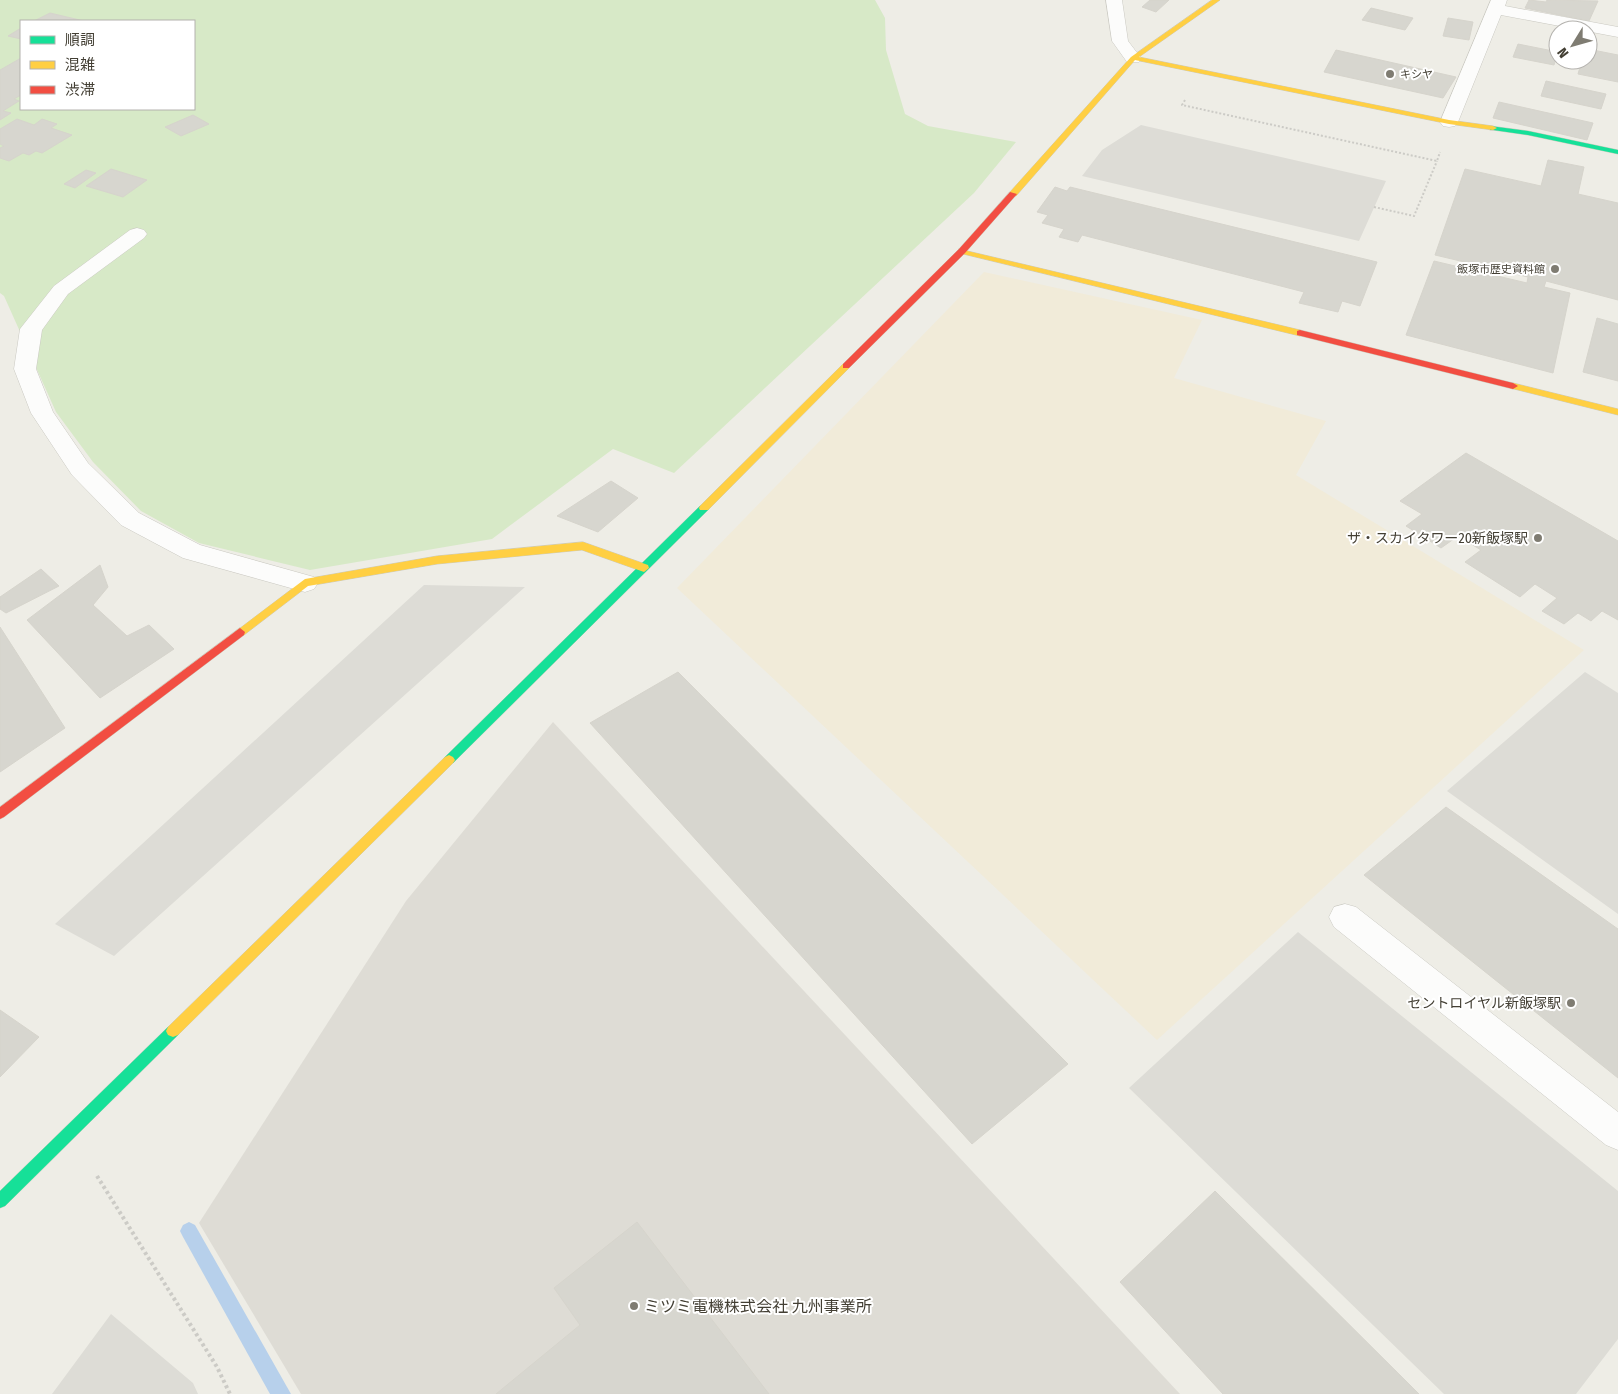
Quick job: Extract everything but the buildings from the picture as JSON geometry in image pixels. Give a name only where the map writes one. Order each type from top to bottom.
[{"type":"street","points":[[1114,0],[1120,41],[1133,58],[1449,122],[1528,133],[1618,152]]},
{"type":"street","points":[[0,1201],[644,568],[962,251],[1133,58],[1204,7],[1217,0]]},
{"type":"street","points":[[1449,122],[1497,4],[1618,32]]},
{"type":"street","points":[[137,234],[61,290],[31,329],[25,369],[42,413],[80,469],[130,519],[192,552],[305,584],[437,560],[583,546],[644,568]]},
{"type":"street","points":[[962,251],[1618,412]]},
{"type":"street","points":[[0,814],[305,584]]},
{"type":"street","points":[[1345,917],[1618,1134]]},
{"type":"path","points":[[1374,207],[1414,216],[1437,161]]},
{"type":"path","points":[[97,1176],[217,1367],[230,1394]]},
{"type":"shaded area","points":[[1141,125],[1386,181],[1359,241],[1082,176],[1102,150]]},
{"type":"shaded area","points":[[984,272],[1202,320],[1174,378],[1326,421],[1296,475],[1584,650],[1157,1040],[677,588]]},
{"type":"shaded area","points":[[424,585],[525,587],[114,956],[55,924]]},
{"type":"shaded area","points":[[1585,672],[1618,693],[1618,914],[1447,791]]},
{"type":"shaded area","points":[[553,722],[1180,1394],[301,1394],[199,1223],[406,901]]},
{"type":"shaded area","points":[[1298,932],[1618,1191],[1618,1339],[1576,1394],[1444,1394],[1129,1088]]},
{"type":"shaded area","points":[[111,1314],[193,1383],[198,1394],[52,1394]]},
{"type":"green space","points":[[0,0],[875,0],[885,18],[886,50],[905,114],[928,126],[1016,142],[974,193],[674,473],[613,449],[492,539],[310,570],[199,543],[141,511],[93,462],[56,412],[4,296],[0,293]]},
{"type":"waterway","points":[[189,1231],[281,1394]]},
{"type":"traffic: fast","points":[[1493,128],[1528,133],[1618,152]]},
{"type":"traffic: fast","points":[[449,760],[704,508]]},
{"type":"traffic: fast","points":[[0,1201],[173,1031]]},
{"type":"traffic: slow","points":[[1013,194],[1133,58],[1204,7],[1217,0]]},
{"type":"traffic: slow","points":[[1133,58],[1449,122],[1493,128]]},
{"type":"traffic: slow","points":[[962,251],[1300,333]]},
{"type":"traffic: slow","points":[[704,508],[846,366]]},
{"type":"traffic: slow","points":[[1513,386],[1618,412]]},
{"type":"traffic: slow","points":[[240,632],[305,583],[437,560],[583,546],[644,568]]},
{"type":"traffic: slow","points":[[173,1031],[449,760]]},
{"type":"traffic: jam","points":[[846,366],[962,251],[1013,194]]},
{"type":"traffic: jam","points":[[1300,333],[1513,386]]},
{"type":"traffic: jam","points":[[0,814],[240,632]]},
{"type":"place","name":"キシヤ","points":[[1390,74]]},
{"type":"place","name":"飯塚市歴史資料館","points":[[1555,269]]},
{"type":"place","name":"ザ・スカイタワー20新飯塚駅","points":[[1538,538]]},
{"type":"place","name":"セントロイヤル新飯塚駅","points":[[1571,1003]]},
{"type":"place","name":"ミツミ電機株式会社 九州事業所","points":[[634,1306]]}]
